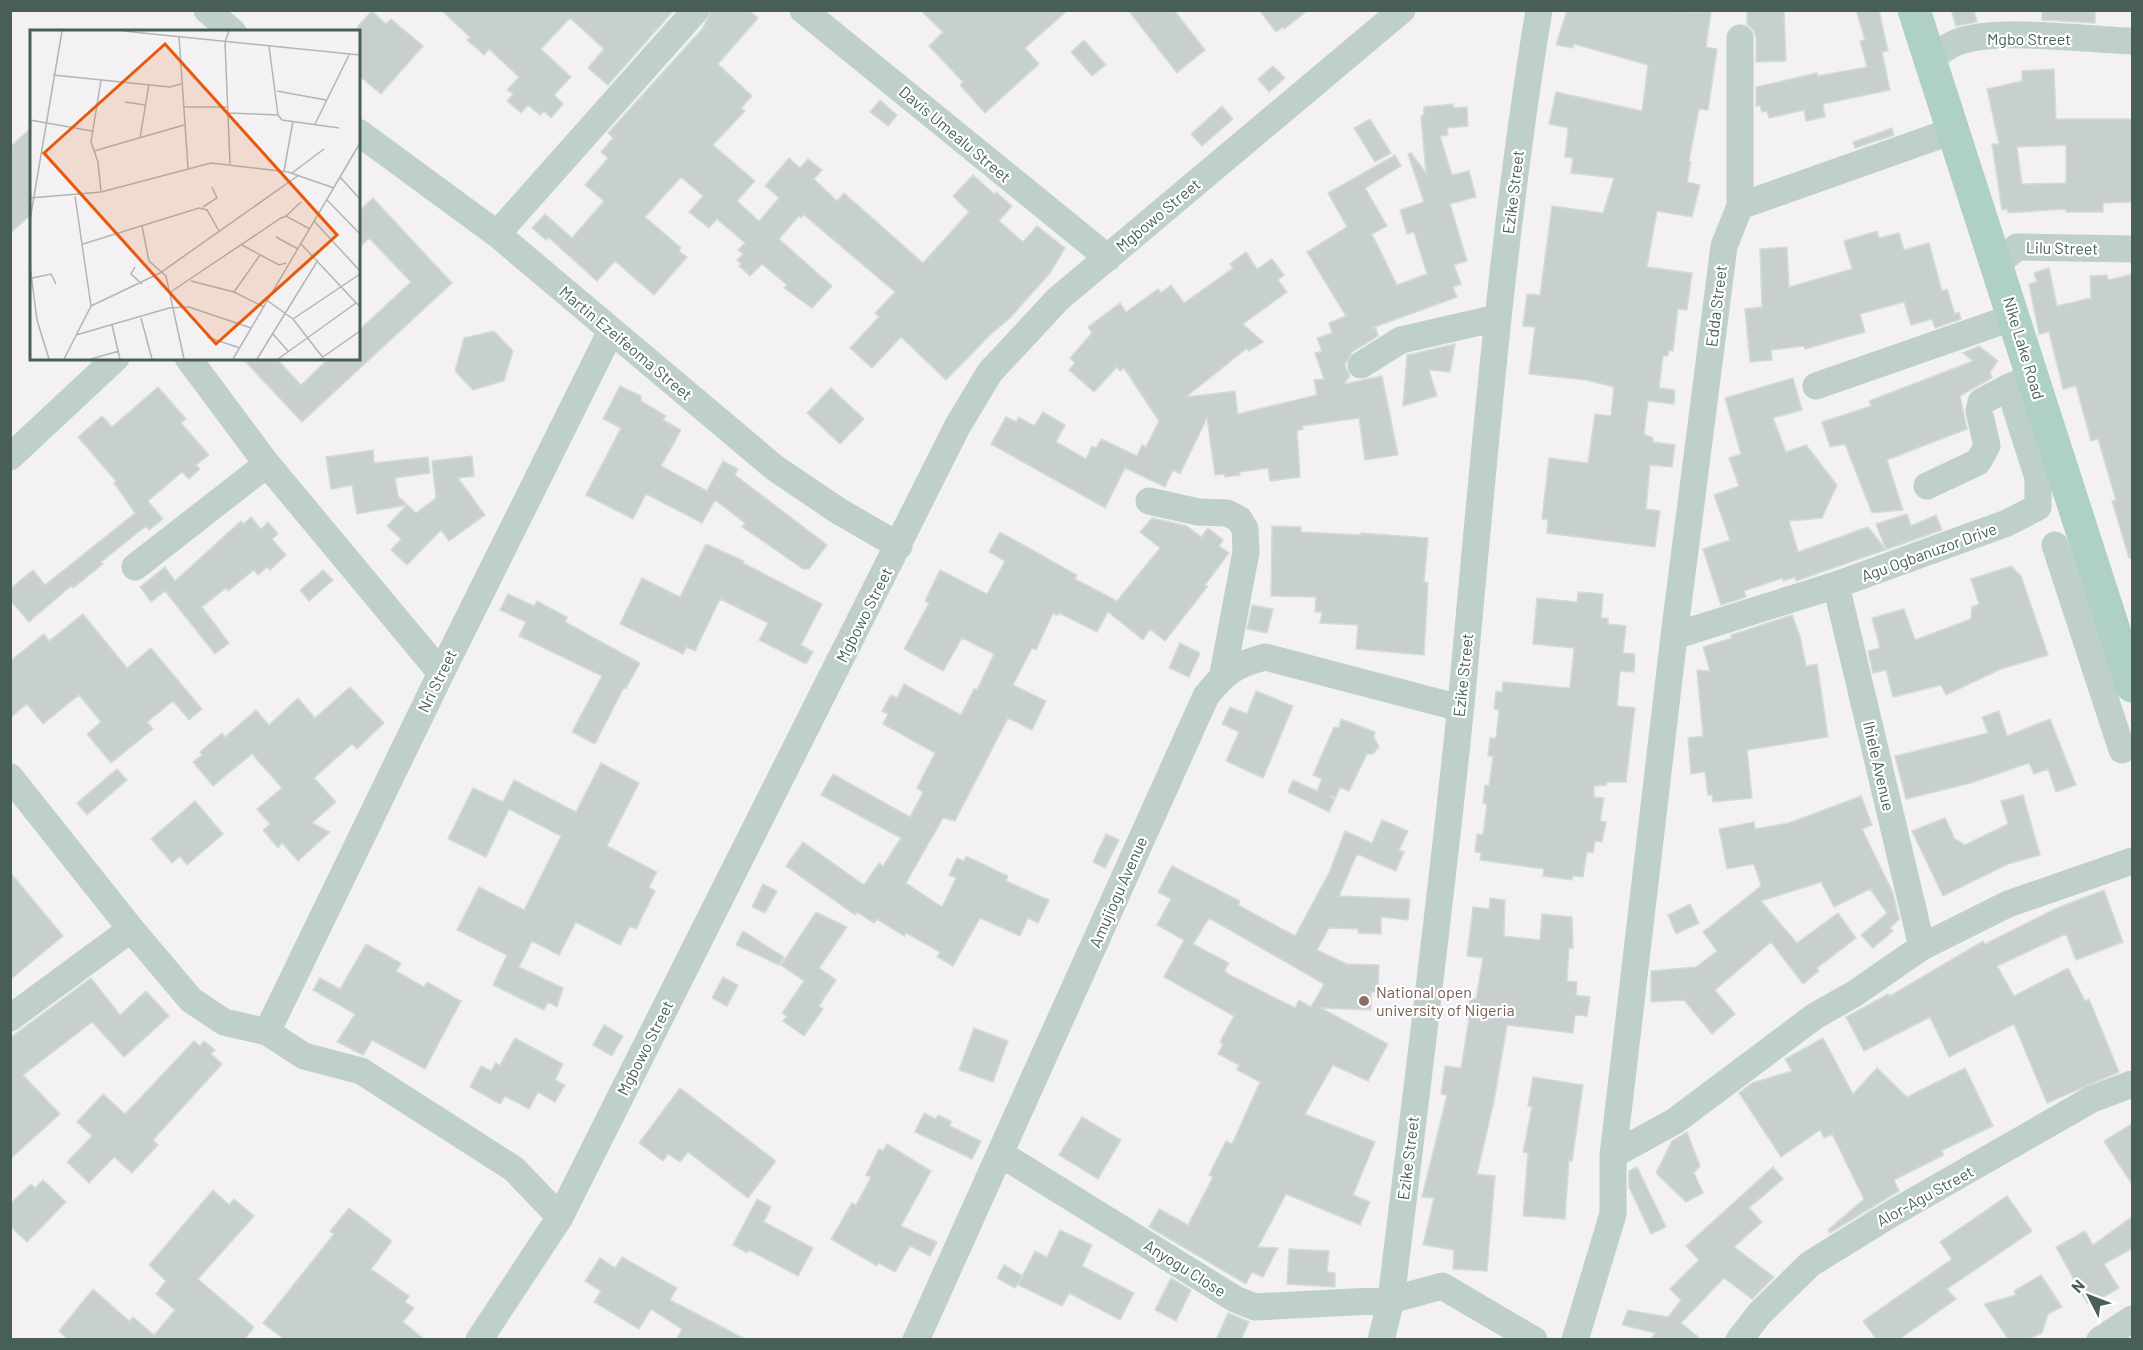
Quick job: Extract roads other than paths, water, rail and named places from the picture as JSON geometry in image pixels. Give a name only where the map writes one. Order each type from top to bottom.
[{"type":"main road","name":"Nike Lake Road","points":[[1914,10],[1955,130],[2014,317],[2021,382],[2089,552],[2133,686]]},
{"type":"street","points":[[207,10],[231,30]]},
{"type":"street","points":[[497,234],[696,10]]},
{"type":"street","name":"Davis Umealu Street","points":[[803,10],[1107,258]]},
{"type":"street","name":"Mgbowo Street","points":[[479,1340],[560,1217],[957,427],[990,372],[1058,299],[1402,10]]},
{"type":"street","name":"Ezike Street","points":[[1381,1340],[1391,1300],[1460,708],[1497,318],[1526,92],[1539,10]]},
{"type":"street","name":"Mgbo Street","points":[[1930,59],[1955,43],[1982,38],[2023,35],[2133,41]]},
{"type":"street","points":[[1740,38],[1740,206],[1955,130]]},
{"type":"street","name":"Martin Ezeifeoma Street","points":[[360,133],[497,234],[775,468],[837,510],[898,546]]},
{"type":"street","name":"Edda Street","points":[[1575,1340],[1613,1214],[1613,1155],[1674,636],[1724,246],[1740,206]]},
{"type":"street","name":"Lilu Street","points":[[1998,264],[2017,247],[2133,249]]},
{"type":"street","points":[[1816,386],[2014,317]]},
{"type":"street","points":[[1361,365],[1401,340],[1497,318]]},
{"type":"street","name":"Nri Street","points":[[267,1032],[441,673],[611,331]]},
{"type":"street","points":[[10,457],[114,360]]},
{"type":"street","points":[[189,360],[267,464],[441,673]]},
{"type":"street","points":[[1927,486],[1978,462],[1987,446],[1979,411],[1981,402],[2021,382],[2038,477],[2038,507],[2055,545],[2122,750]]},
{"type":"street","points":[[135,567],[267,464]]},
{"type":"street","points":[[1149,501],[1198,512],[1227,513],[1239,519],[1245,530],[1246,552],[1223,674]]},
{"type":"street","name":"Agu Ogbanuzor Drive","points":[[1674,636],[1836,585],[2007,523],[2038,507]]},
{"type":"street","points":[[2055,545],[2089,552]]},
{"type":"street","name":"Ihiele Avenue","points":[[1836,585],[1922,947]]},
{"type":"street","name":"Amujiogu Avenue","points":[[916,1340],[1206,696],[1223,674],[1243,663],[1264,657],[1460,708]]},
{"type":"street","points":[[10,777],[131,929],[191,1000],[224,1022],[267,1032],[304,1056],[361,1071],[514,1169],[560,1217]]},
{"type":"street","points":[[1613,1155],[1675,1120],[1815,1016],[1854,994],[1922,947],[2008,904],[2133,861]]},
{"type":"street","points":[[10,1018],[131,929]]},
{"type":"street","name":"Alor-Agu Street","points":[[1739,1340],[1760,1313],[1810,1264],[1891,1214],[2092,1099],[2133,1084]]},
{"type":"street","name":"Anyogu Close","points":[[1001,1154],[1235,1299],[1255,1307],[1391,1300],[1442,1286],[1534,1340]]},
{"type":"street","points":[[2100,1340],[2133,1319]]},
{"type":"place","name":"National open university of Nigeria","points":[[1364,1001]]}]
